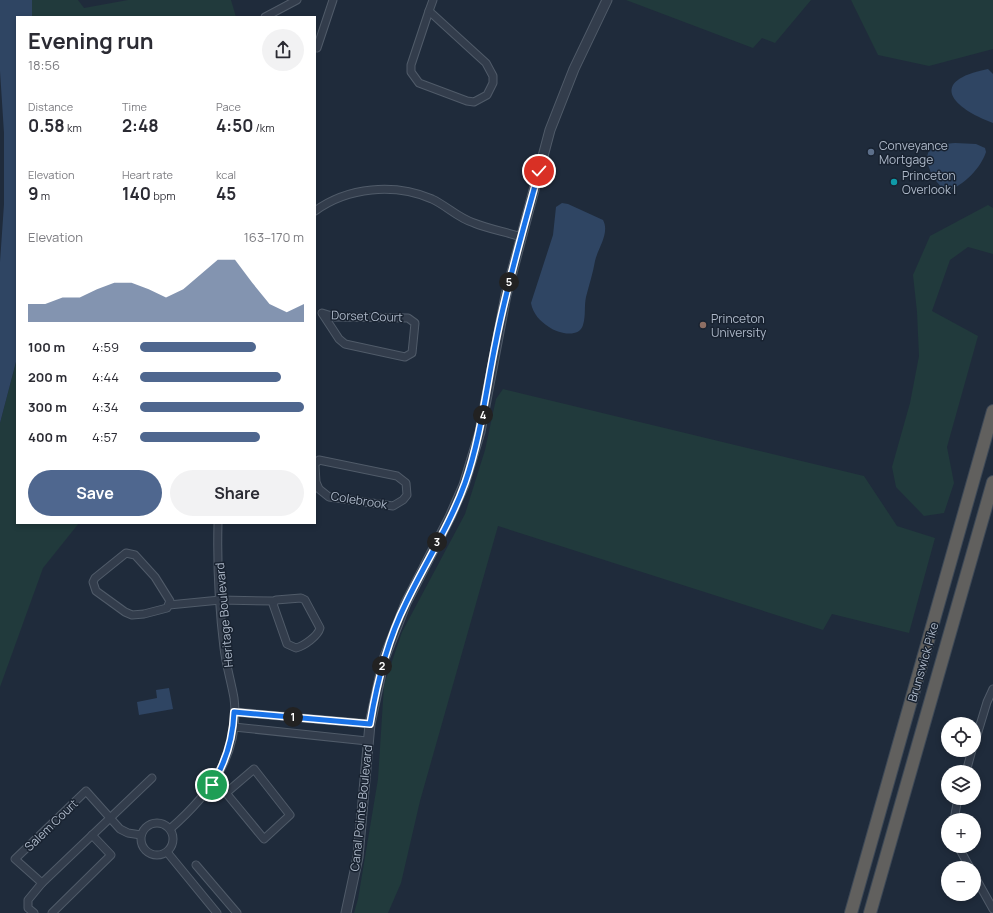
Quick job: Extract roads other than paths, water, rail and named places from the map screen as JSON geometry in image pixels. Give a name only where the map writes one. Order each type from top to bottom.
[{"type":"highway","name":"Brunswick Pike","points":[[851,913],[993,411]]},
{"type":"highway","name":"Brunswick Pike","points":[[870,913],[993,482]]},
{"type":"street","points":[[266,16],[297,0]]},
{"type":"street","points":[[316,48],[332,0]]},
{"type":"street","points":[[429,12],[491,69],[493,83],[487,95],[481,99],[467,101],[419,83],[414,78],[411,65],[433,0]]},
{"type":"street","name":"Canal Pointe Boulevard","points":[[346,913],[358,857],[368,741],[376,688],[394,630],[406,603],[450,517],[473,458],[480,432],[506,295],[550,130],[561,99],[607,0]]},
{"type":"street","points":[[316,209],[344,196],[362,191],[398,190],[432,199],[474,224],[521,237]]},
{"type":"street","name":"Dorset Court","points":[[316,309],[322,313],[335,317],[408,318],[415,323],[413,350],[409,356],[405,357],[351,347],[339,339],[322,313]]},
{"type":"street","name":"Colebrook","points":[[316,462],[318,460],[397,476],[406,483],[407,495],[403,500],[393,506],[329,497],[319,489],[316,482]]},
{"type":"street","name":"Heritage Boulevard","points":[[170,829],[200,801],[212,785],[224,762],[234,727],[234,712],[224,649],[220,600],[218,524]]},
{"type":"street","points":[[169,605],[166,594],[155,577],[135,555],[131,553],[123,555],[95,578],[93,582],[96,591],[132,615],[144,614],[167,608],[169,605],[220,600],[274,601],[297,598],[305,600],[319,624],[319,632],[301,647],[291,647],[287,644],[273,604],[274,601]]},
{"type":"street","points":[[981,721],[993,689]]},
{"type":"street","points":[[234,712],[370,724]]},
{"type":"street","points":[[234,727],[368,741]]},
{"type":"street","points":[[212,785],[226,793],[264,839],[290,815],[254,769],[226,793]]},
{"type":"street","points":[[34,913],[28,908],[28,900],[42,883],[152,778]]},
{"type":"street","name":"Salem Court","points":[[42,883],[15,859],[86,791],[120,830],[128,833],[141,834]]},
{"type":"street","points":[[154,823],[165,825],[170,829],[173,841],[167,852],[159,855],[147,852],[140,841],[141,834],[144,829],[154,823]]},
{"type":"street","points":[[52,913],[111,855],[92,834]]},
{"type":"street","points":[[167,852],[217,913]]},
{"type":"street","points":[[196,865],[237,913]]},
{"type":"street","points":[[981,888],[993,909]]},
{"type":"water","points":[[0,0],[32,0],[32,16],[16,16],[16,362],[0,423],[0,262],[4,204],[4,133],[0,71]]},
{"type":"water","points":[[988,69],[993,74],[993,123],[966,110],[952,95],[952,87],[957,80],[969,74]]},
{"type":"water","points":[[955,143],[976,144],[985,148],[986,152],[984,158],[971,176],[953,189],[947,191],[939,184],[932,174],[927,162],[927,156],[929,151],[934,147]]},
{"type":"water","points":[[562,203],[568,204],[603,220],[605,225],[604,235],[595,261],[586,297],[583,325],[577,332],[568,334],[553,329],[540,320],[535,314],[531,303],[553,235],[556,207]]},
{"type":"water","points":[[169,688],[173,709],[139,715],[137,702],[157,698],[156,690]]},
{"type":"place","name":"Conveyance Mortgage","points":[[871,152]]},
{"type":"place","name":"Princeton Overlook I","points":[[894,182]]},
{"type":"place","name":"Princeton University","points":[[703,325]]}]
